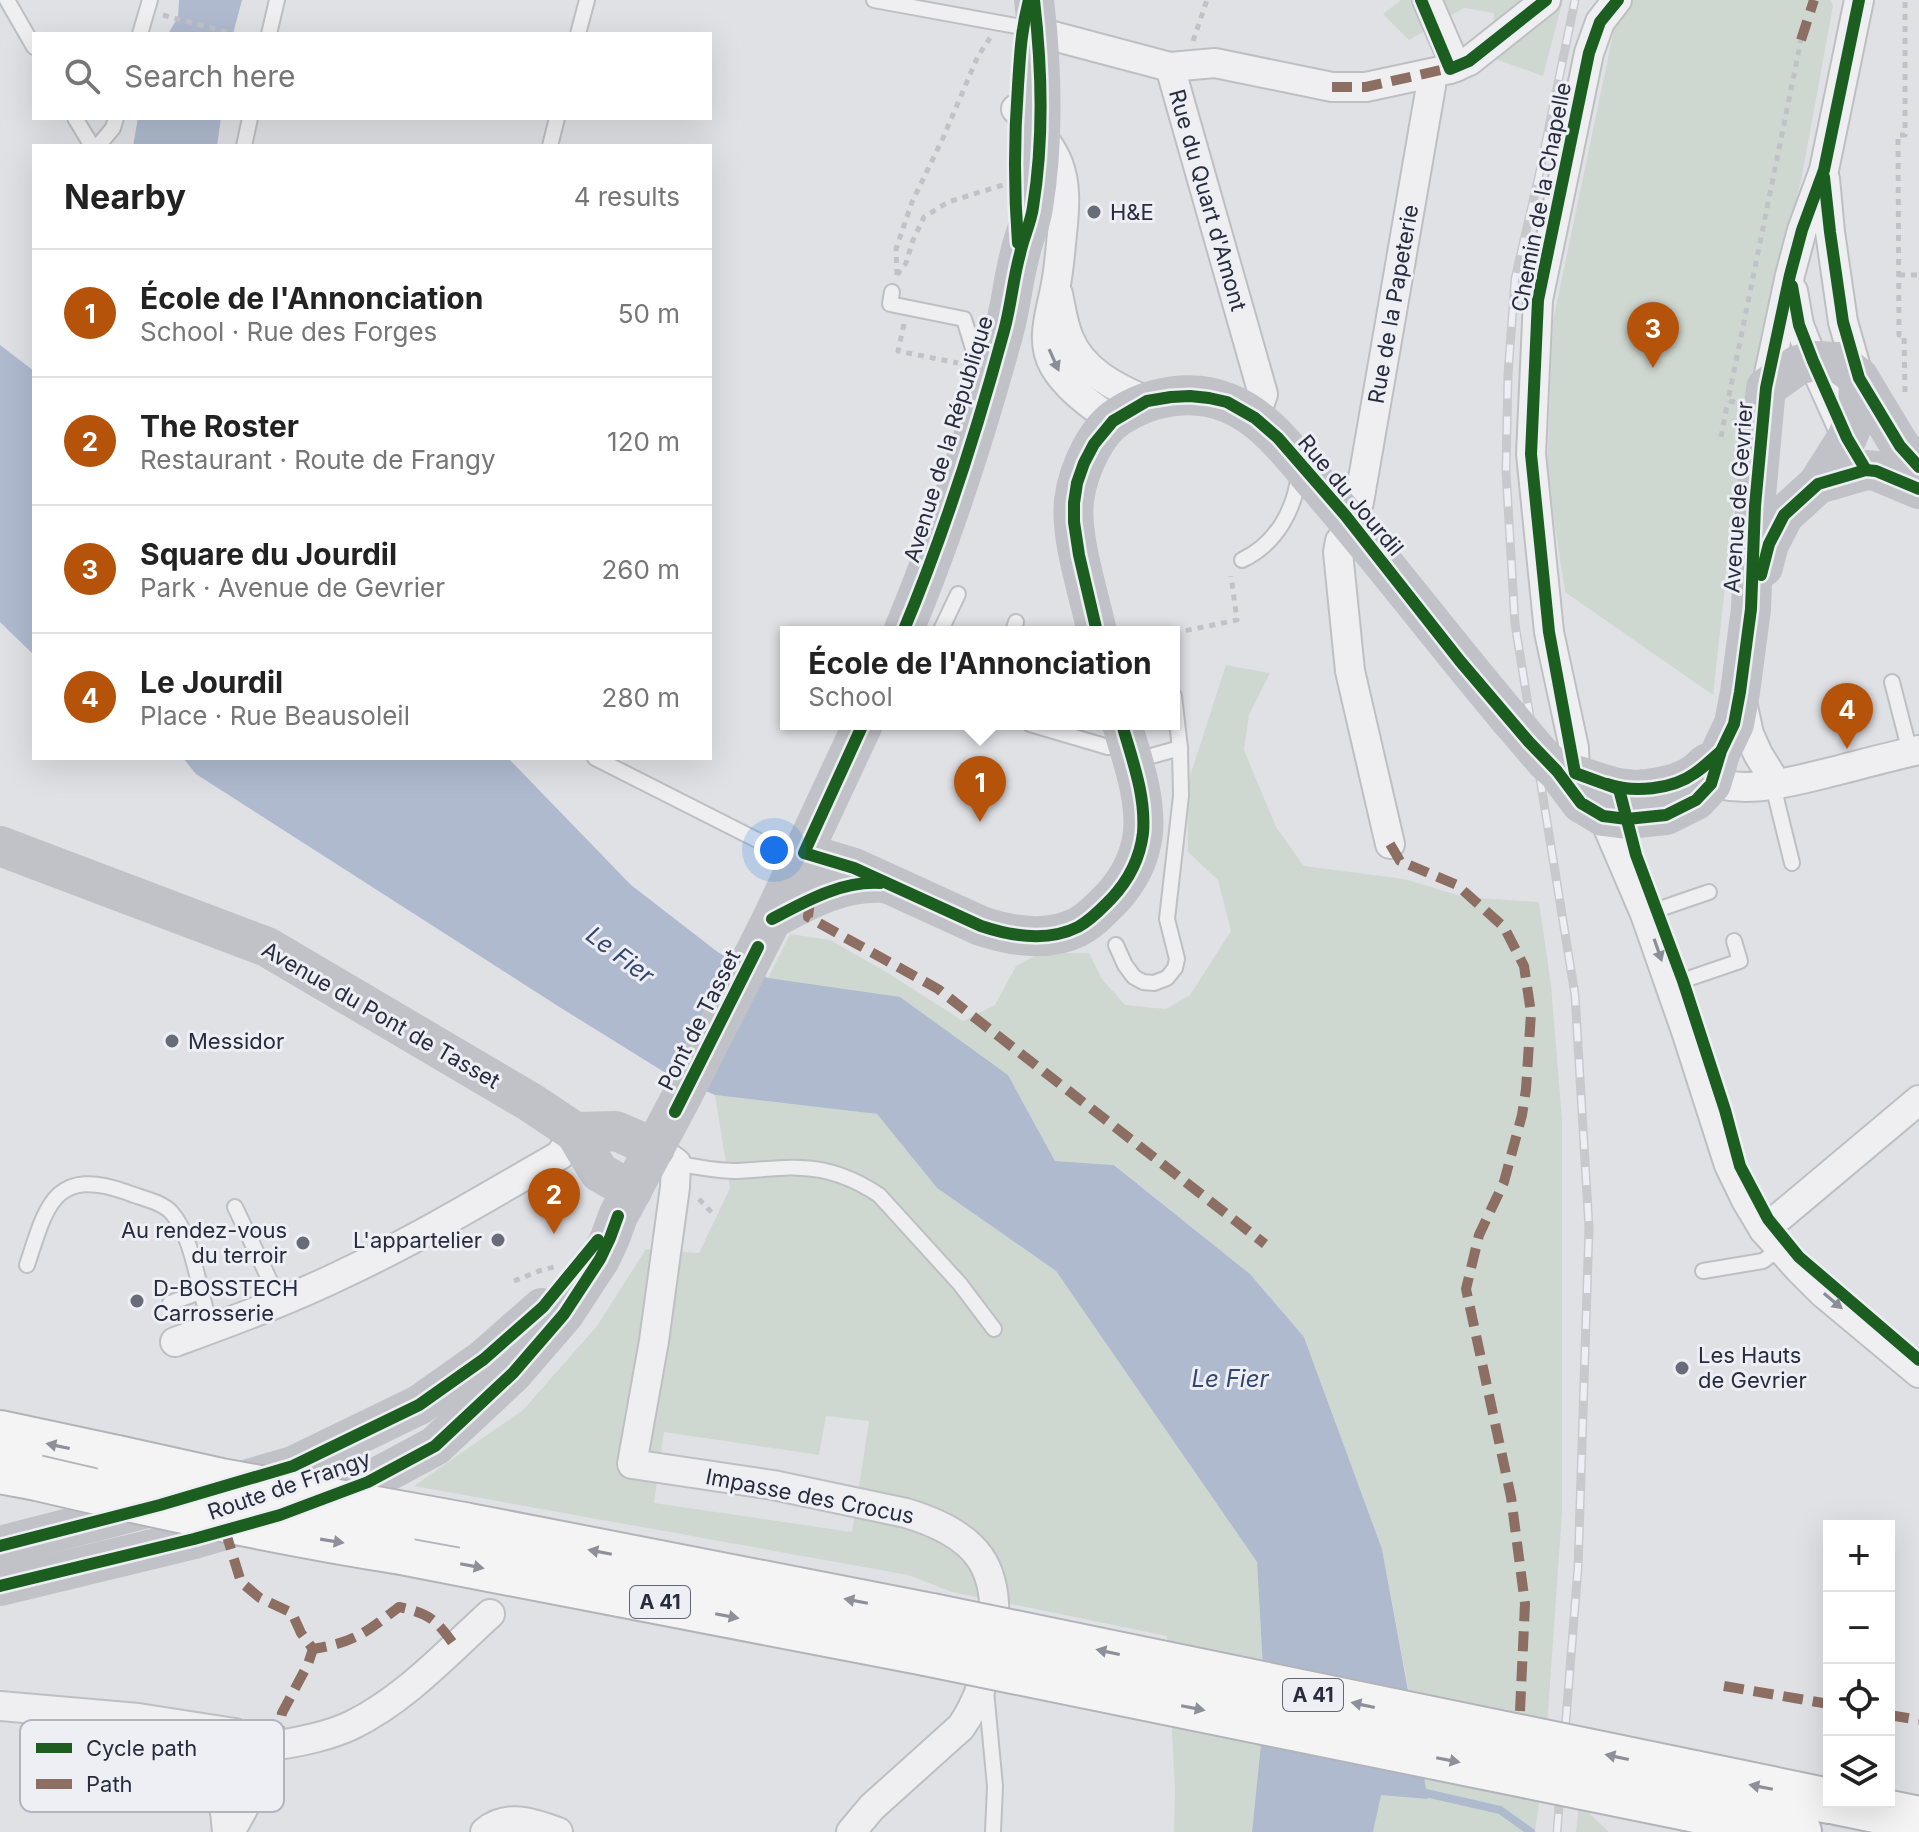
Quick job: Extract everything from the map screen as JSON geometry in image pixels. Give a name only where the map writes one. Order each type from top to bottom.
[{"type":"highway","name":"A 41","points":[[0,1433],[221,1481],[464,1525],[928,1635],[1690,1791],[1823,1801]]},
{"type":"highway","name":"A 41","points":[[18,1475],[305,1537],[928,1635]]},
{"type":"highway","name":"A 41","points":[[1690,1791],[1799,1832]]},
{"type":"highway","points":[[1865,1808],[1919,1819]]},
{"type":"street","points":[[1427,0],[1451,54],[1469,61],[1546,0]]},
{"type":"street","name":"Chemin de la Chapelle","points":[[1568,778],[1574,748],[1549,632],[1531,454],[1538,300],[1589,53],[1600,22],[1617,0]]},
{"type":"street","name":"Avenue de Gevrier","points":[[1708,770],[1734,724],[1751,609],[1755,506],[1753,398],[1802,230],[1824,170],[1859,0]]},
{"type":"street","name":"Rue du Quart d'Amont","points":[[1024,16],[1177,66],[1263,394],[1255,418]]},
{"type":"street","name":"Avenue de la République","points":[[905,626],[958,485],[1004,334],[1019,255],[1033,209],[1024,16]]},
{"type":"street","points":[[1177,66],[1215,63],[1332,87],[1366,87],[1409,79],[1451,54]]},
{"type":"street","name":"Rue de la Papeterie","points":[[1390,844],[1350,671],[1338,552],[1340,541],[1359,502],[1431,86]]},
{"type":"street","name":"Rue du Jourdil","points":[[1028,120],[1060,164],[1065,190],[1056,285],[1047,323],[1049,354],[1063,378],[1113,421],[1147,401],[1171,397],[1227,402],[1255,418],[1278,438],[1349,521],[1460,661],[1545,760],[1568,778]]},
{"type":"street","name":"Avenue de Gevrier","points":[[1824,170],[1843,322],[1859,378],[1900,446],[1919,467]]},
{"type":"street","name":"Avenue de Gevrier","points":[[1790,275],[1799,325],[1857,454]]},
{"type":"street","name":"Rue du Jourdil","points":[[1056,285],[1068,336],[1080,358],[1115,388],[1147,401]]},
{"type":"street","points":[[1813,361],[1838,362],[1859,378]]},
{"type":"street","name":"Avenue de Gevrier","points":[[1753,398],[1798,365],[1813,361]]},
{"type":"street","name":"Avenue de Gevrier","points":[[1857,454],[1859,378]]},
{"type":"street","points":[[1096,626],[1079,555],[1074,503],[1084,463],[1094,444],[1113,421]]},
{"type":"street","points":[[1857,454],[1876,471],[1919,489]]},
{"type":"street","name":"Avenue de Gevrier","points":[[1751,609],[1769,544],[1784,515],[1857,454]]},
{"type":"street","points":[[1740,692],[1749,734],[1777,785]]},
{"type":"street","points":[[765,933],[860,730]]},
{"type":"street","points":[[799,863],[854,868],[1002,933],[1050,935],[1079,926],[1117,892],[1139,854],[1143,806],[1128,744]]},
{"type":"street","points":[[1611,802],[1708,770],[1735,786],[1777,785],[1914,751]]},
{"type":"street","points":[[1568,778],[1611,802],[1729,1165],[1772,1239],[1823,1293],[1918,1372]]},
{"type":"street","name":"Avenue du Pont de Tasset","points":[[0,846],[267,947],[523,1097],[575,1132],[599,1172],[625,1203]]},
{"type":"street","points":[[765,933],[799,904],[842,886],[863,882],[892,884]]},
{"type":"street","name":"Pont de Tasset","points":[[675,1112],[765,933]]},
{"type":"street","points":[[1772,1239],[1919,1100]]},
{"type":"street","name":"Route de Frangy","points":[[0,1546],[160,1505],[293,1466],[419,1405],[484,1359],[543,1307],[665,1156],[675,1112]]},
{"type":"street","points":[[175,1342],[344,1274],[469,1208],[560,1155],[575,1132],[616,1131],[665,1156]]},
{"type":"street","name":"Impasse des Crocus","points":[[665,1156],[672,1217],[632,1464],[788,1488],[926,1519],[963,1539],[990,1573],[995,1619],[985,1679],[972,1711],[961,1727],[872,1807],[851,1832]]},
{"type":"street","name":"Route de Frangy","points":[[0,1586],[280,1515],[368,1482],[435,1446],[513,1373],[564,1314],[600,1259],[625,1203]]},
{"type":"street","points":[[284,1744],[350,1726],[379,1710],[413,1684],[490,1614]]},
{"type":"street","points":[[0,1706],[150,1720]]},
{"type":"street","points":[[225,1812],[228,1832]]},
{"type":"street","points":[[228,1832],[240,1812]]},
{"type":"street","points":[[485,1832],[494,1825],[510,1821],[529,1822],[558,1832]]},
{"type":"lane","points":[[7,0],[32,44]]},
{"type":"lane","points":[[141,32],[150,0]]},
{"type":"lane","points":[[269,32],[277,0]]},
{"type":"lane","points":[[579,32],[587,0]]},
{"type":"lane","points":[[874,0],[1024,16]]},
{"type":"lane","points":[[76,120],[91,144]]},
{"type":"lane","points":[[100,144],[115,120]]},
{"type":"lane","points":[[244,144],[250,120]]},
{"type":"lane","points":[[550,144],[556,120]]},
{"type":"lane","points":[[892,292],[890,304],[964,319],[975,355]]},
{"type":"lane","points":[[1242,560],[1257,553],[1280,530],[1297,489],[1300,465]]},
{"type":"lane","points":[[943,626],[958,594]]},
{"type":"lane","points":[[1892,682],[1914,751]]},
{"type":"lane","points":[[1050,730],[1108,747],[1128,744],[1180,748]]},
{"type":"lane","points":[[1116,945],[1125,965],[1134,977],[1143,982],[1154,983],[1167,978],[1175,968],[1177,959],[1167,919],[1181,796],[1178,730]]},
{"type":"lane","points":[[599,760],[765,844],[778,864],[799,863]]},
{"type":"lane","points":[[1777,785],[1776,798],[1792,863]]},
{"type":"lane","points":[[1645,914],[1709,892]]},
{"type":"lane","points":[[1670,985],[1740,961],[1734,941]]},
{"type":"lane","points":[[665,1156],[706,1168],[733,1171],[802,1168],[843,1175],[863,1184],[879,1195],[960,1284],[994,1329]]},
{"type":"lane","points":[[27,1265],[44,1213],[58,1194],[79,1185],[100,1185],[119,1190],[162,1205],[172,1213],[184,1234],[212,1329]]},
{"type":"lane","points":[[235,1207],[280,1302]]},
{"type":"lane","points":[[1703,1271],[1763,1261],[1772,1239]]},
{"type":"lane","points":[[170,1303],[200,1292]]},
{"type":"lane","points":[[985,1679],[995,1786],[993,1832]]},
{"type":"path","points":[[1177,66],[1207,0]]},
{"type":"path","points":[[1892,432],[1903,421],[1905,411],[1904,335],[1899,335],[1898,135],[1905,135],[1905,0]]},
{"type":"path","points":[[897,276],[896,249],[912,202],[978,56],[1024,16]]},
{"type":"path","points":[[171,17],[227,32]]},
{"type":"path","points":[[1721,437],[1753,398],[1801,40]]},
{"type":"path","points":[[892,292],[924,217],[948,202],[1003,185]]},
{"type":"path","points":[[1899,275],[1919,275]]},
{"type":"path","points":[[908,308],[898,351],[958,363]]},
{"type":"path","points":[[1180,632],[1237,620]]},
{"type":"path","points":[[514,1281],[558,1266]]},
{"type":"shaded area","points":[[1401,0],[1563,0],[1543,76],[1493,58],[1494,13],[1464,8],[1409,40],[1383,14]]},
{"type":"shaded area","points":[[1631,0],[1831,0],[1833,6],[1801,181],[1744,415],[1713,695],[1565,592],[1547,473],[1553,321],[1614,29]]},
{"type":"shaded area","points":[[1226,665],[1270,673],[1249,715],[1244,750],[1276,827],[1304,866],[1404,879],[1464,897],[1539,902],[1551,985],[1562,1119],[1562,1513],[1547,1727],[1410,1698],[1382,1549],[1304,1337],[1250,1274],[1115,1165],[1055,1161],[1008,1075],[768,978],[790,934],[830,940],[963,1021],[995,1005],[1016,966],[1040,953],[1089,953],[1102,979],[1125,1005],[1166,1009],[1190,995],[1231,931],[1218,880],[1188,852],[1187,785]]},
{"type":"shaded area","points":[[715,1095],[877,1114],[937,1188],[1056,1271],[1257,1562],[1265,1704],[1252,1832],[1174,1832],[1175,1790],[1167,1636],[952,1592],[908,1575],[414,1486],[523,1410],[597,1326],[646,1249],[699,1253],[730,1188]],"holes":[[[826,1416],[869,1421],[852,1532],[654,1503],[664,1432],[819,1455]]]},
{"type":"shaded area","points":[[1423,1772],[1540,1796],[1535,1832],[1373,1832],[1380,1795]]},
{"type":"shaded area","points":[[1579,1804],[1609,1832],[1576,1832]]},
{"type":"water","points":[[179,0],[242,0],[234,32],[169,32],[178,17]]},
{"type":"water","points":[[138,120],[221,120],[217,144],[133,144]]},
{"type":"water","points":[[0,345],[32,369],[32,653],[0,622]]},
{"type":"water","name":"Le Fier","points":[[185,760],[510,760],[631,885],[719,953],[768,978],[900,997],[1008,1075],[1055,1161],[1114,1165],[1250,1274],[1304,1337],[1382,1549],[1428,1799],[1381,1795],[1373,1832],[1252,1832],[1265,1704],[1257,1562],[1056,1271],[937,1188],[877,1114],[715,1095],[669,1075],[196,774]]},
{"type":"waterway","points":[[1417,1791],[1500,1810],[1531,1832]]},
{"type":"railway","points":[[1557,1832],[1578,1568],[1589,1228],[1575,995],[1515,624],[1506,471],[1508,374],[1515,279],[1575,0]]},
{"type":"marked path","points":[[1801,40],[1814,0]]},
{"type":"marked path","points":[[1332,87],[1366,87],[1454,67]]},
{"type":"marked path","points":[[1390,844],[1400,861],[1457,885],[1504,927],[1524,966],[1531,1013],[1522,1115],[1504,1182],[1479,1235],[1466,1289],[1511,1497],[1525,1604],[1520,1711]]},
{"type":"marked path","points":[[810,900],[808,917],[938,989],[1265,1244]]},
{"type":"marked path","points":[[225,1530],[241,1582],[260,1598],[292,1613],[313,1649],[360,1635],[399,1607],[432,1619],[455,1646]]},
{"type":"marked path","points":[[281,1720],[313,1649]]},
{"type":"marked path","points":[[1724,1686],[1823,1703]]},
{"type":"marked path","points":[[1895,1716],[1919,1720]]},
{"type":"cycle path","points":[[1018,243],[1016,125],[1021,43],[1029,0]]},
{"type":"cycle path","points":[[905,626],[971,446],[1004,331],[1032,213],[1041,104],[1034,0]]},
{"type":"cycle path","points":[[1421,0],[1450,69],[1469,61],[1546,0]]},
{"type":"cycle path","points":[[1618,0],[1600,22],[1589,53],[1538,300],[1531,454],[1549,632],[1575,773],[1619,789],[1636,855],[1683,981],[1740,1166],[1768,1219],[1799,1257],[1919,1360]]},
{"type":"cycle path","points":[[1096,626],[1074,522],[1077,483],[1094,444],[1113,421],[1147,401],[1190,396],[1227,402],[1255,418],[1278,438],[1345,515],[1460,661],[1557,771],[1581,803],[1603,816],[1627,819],[1666,815],[1696,800],[1711,784],[1721,751],[1734,724],[1751,609],[1755,506],[1766,388],[1790,275],[1802,230],[1824,170],[1859,0]]},
{"type":"cycle path","points":[[1824,177],[1843,322],[1859,378],[1900,446],[1919,467]]},
{"type":"cycle path","points":[[1792,286],[1799,325],[1813,361],[1847,438],[1866,470]]},
{"type":"cycle path","points":[[1761,575],[1769,544],[1784,515],[1818,484],[1866,470],[1876,471],[1919,489]]},
{"type":"cycle path","points":[[860,730],[804,853],[854,868],[981,926],[1017,935],[1042,936],[1066,932],[1092,918],[1117,892],[1136,860],[1143,833],[1142,805],[1124,730]]},
{"type":"cycle path","points":[[1607,784],[1640,789],[1675,783],[1695,773],[1720,752]]},
{"type":"cycle path","points":[[772,919],[838,889],[880,883]]},
{"type":"cycle path","points":[[675,1112],[758,947]]},
{"type":"cycle path","points":[[0,1586],[280,1515],[368,1482],[435,1446],[513,1373],[564,1314],[600,1259],[618,1216]]},
{"type":"cycle path","points":[[0,1546],[160,1505],[293,1466],[419,1405],[484,1359],[543,1307],[598,1240]]},
{"type":"place","name":"H&E","points":[[1094,212]]},
{"type":"place","name":"Square du Jourdil","points":[[1653,368]]},
{"type":"place","name":"Le Jourdil","points":[[1847,749]]},
{"type":"place","name":"École de l'Annonciation","points":[[980,822]]},
{"type":"place","name":"Messidor","points":[[172,1041]]},
{"type":"place","name":"The Roster","points":[[554,1234]]},
{"type":"place","name":"L'appartelier","points":[[498,1240]]},
{"type":"place","name":"Au rendez-vous du terroir","points":[[303,1243]]},
{"type":"place","name":"D-BOSSTECH Carrosserie","points":[[137,1301]]},
{"type":"place","name":"Les Hauts de Gevrier","points":[[1682,1368]]}]
